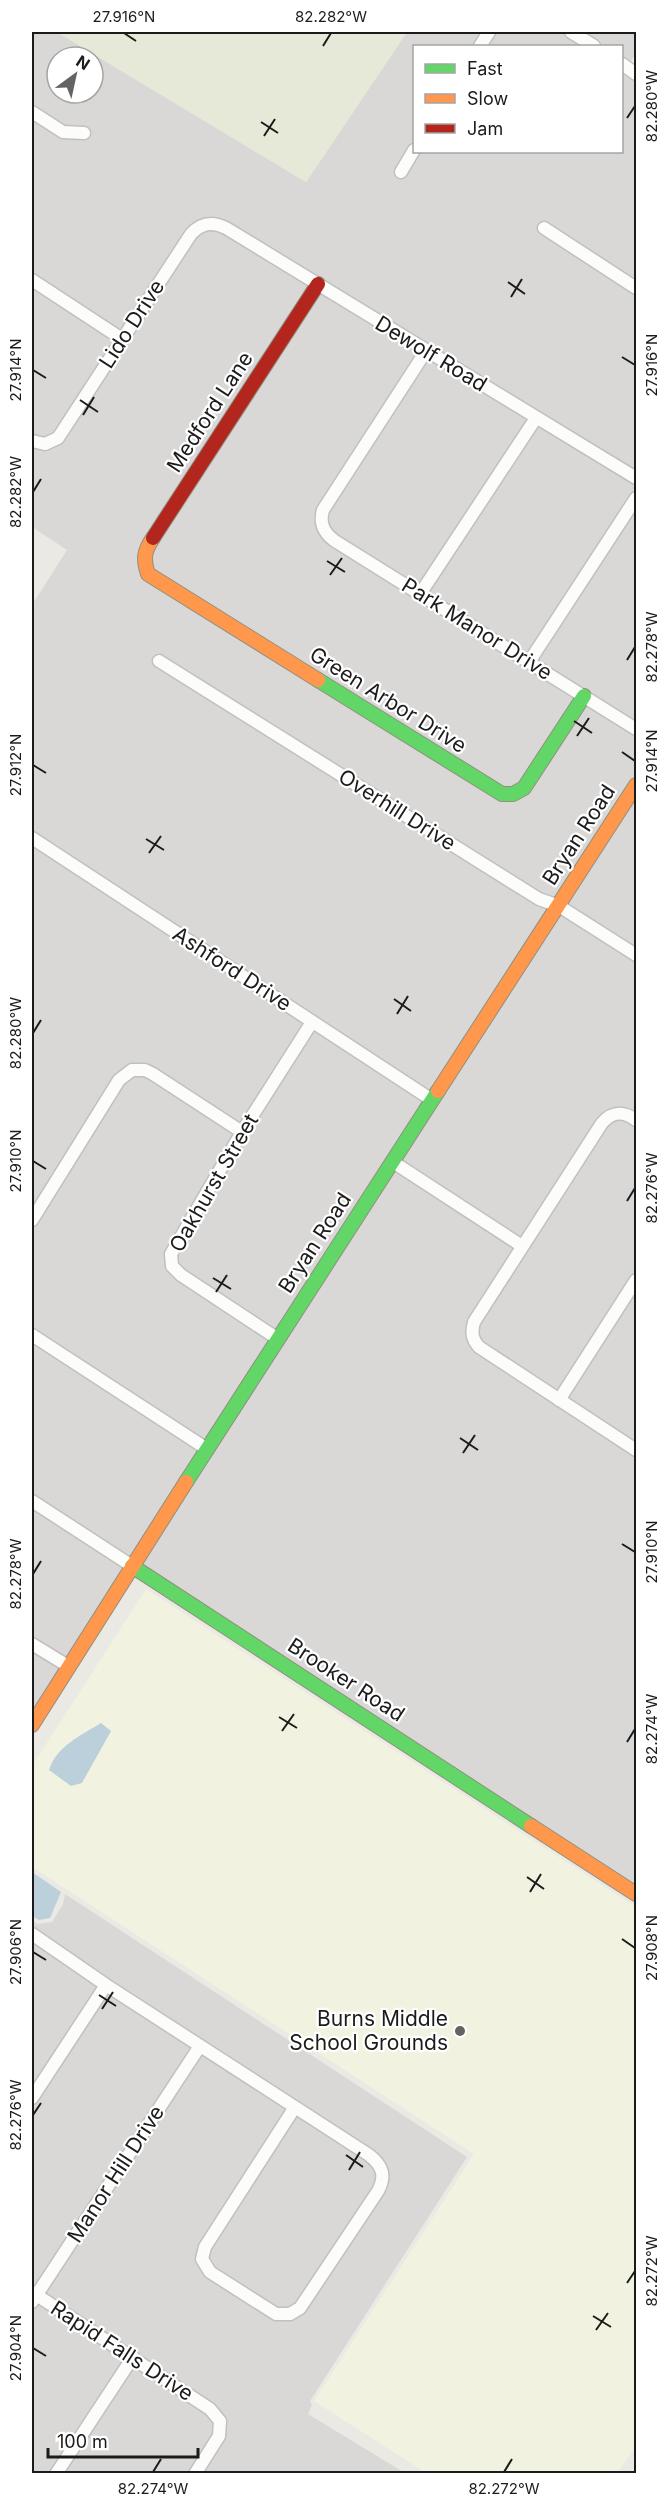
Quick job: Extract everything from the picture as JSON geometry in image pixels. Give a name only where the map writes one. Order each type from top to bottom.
[{"type":"street","points":[[481,45],[489,32]]},
{"type":"street","points":[[571,32],[592,45]]},
{"type":"street","points":[[32,112],[63,132],[84,134]]},
{"type":"street","points":[[401,172],[413,152]]},
{"type":"street","name":"Lido Drive","points":[[32,441],[49,443],[60,434],[195,230],[208,224],[226,228]]},
{"type":"street","name":"Dewolf Road","points":[[226,228],[636,477]]},
{"type":"street","points":[[544,228],[636,288]]},
{"type":"street","points":[[32,280],[122,339]]},
{"type":"street","name":"Medford Lane","points":[[144,564],[146,548],[318,284]]},
{"type":"street","name":"Park Manor Drive","points":[[426,351],[324,510],[322,526],[331,538],[636,729]]},
{"type":"street","points":[[420,594],[536,418]]},
{"type":"street","points":[[529,662],[636,498]]},
{"type":"street","name":"Green Arbor Drive","points":[[144,564],[148,573],[156,580],[502,794],[517,793],[524,788],[584,696]]},
{"type":"street","name":"Overhill Drive","points":[[159,661],[539,899],[559,906],[636,955]]},
{"type":"street","name":"Bryan Road","points":[[32,1725],[207,1449],[636,785]]},
{"type":"street","name":"Ashford Drive","points":[[32,838],[432,1100]]},
{"type":"street","name":"Oakhurst Street","points":[[278,1339],[181,1275],[172,1266],[171,1260],[173,1247],[312,1022]]},
{"type":"street","points":[[32,1220],[119,1080],[132,1070],[145,1070],[153,1074],[242,1132]]},
{"type":"street","points":[[636,1120],[627,1114],[619,1113],[602,1123],[474,1322],[472,1337],[479,1347],[636,1450]]},
{"type":"street","points":[[393,1162],[522,1246]]},
{"type":"street","points":[[559,1400],[636,1280]]},
{"type":"street","points":[[32,1335],[207,1449]]},
{"type":"street","name":"Brooker Road","points":[[32,1501],[636,1894]]},
{"type":"street","points":[[32,1644],[68,1666]]},
{"type":"street","points":[[32,1934],[106,1985],[295,2107],[376,2160],[380,2165],[383,2177],[378,2191],[300,2308],[290,2314],[276,2314],[210,2272],[202,2259],[205,2247],[295,2107]]},
{"type":"street","points":[[32,2098],[106,1985]]},
{"type":"street","name":"Manor Hill Drive","points":[[33,2296],[200,2046]]},
{"type":"street","name":"Rapid Falls Drive","points":[[33,2296],[133,2357],[210,2409],[220,2421],[219,2436],[195,2474]]},
{"type":"street","points":[[56,2474],[133,2357]]},
{"type":"shaded area","points":[[32,32],[57,32],[79,45],[45,45],[45,105],[105,105],[105,61],[306,182],[407,32],[483,32],[475,45],[413,45],[413,142],[393,174],[402,179],[418,153],[623,153],[623,72],[636,81],[636,281],[543,220],[537,230],[636,294],[636,471],[218,218],[201,220],[121,331],[32,273],[32,119],[62,138],[88,139],[90,128],[65,127],[32,105]]},
{"type":"shaded area","points":[[57,32],[407,32],[306,182],[105,61],[105,45],[79,45]]},
{"type":"shaded area","points":[[495,32],[560,32],[582,45],[487,45]]},
{"type":"shaded area","points":[[582,32],[636,32],[636,53],[630,63],[623,58],[623,45],[603,45]]},
{"type":"shaded area","points":[[208,229],[223,233],[310,286],[138,561],[504,800],[585,704],[636,735],[636,775],[557,899],[541,894],[158,653],[152,663],[535,904],[550,909],[431,1092],[32,831],[32,605],[67,550],[32,527],[32,447],[46,451],[61,442],[195,238]]},
{"type":"shaded area","points":[[32,286],[115,341],[56,431],[51,436],[42,438],[32,435]]},
{"type":"shaded area","points":[[319,292],[419,353],[316,520],[318,533],[332,546],[577,698],[523,781],[507,789],[153,570],[149,557]]},
{"type":"shaded area","points":[[428,359],[528,420],[419,587],[332,531],[328,526],[327,515]]},
{"type":"shaded area","points":[[537,425],[636,484],[636,488],[528,654],[428,592]]},
{"type":"shaded area","points":[[636,507],[636,722],[537,660]]},
{"type":"shaded area","points":[[636,794],[636,948],[566,904]]},
{"type":"shaded area","points":[[32,845],[305,1024],[241,1125],[148,1065],[140,1063],[126,1066],[115,1077],[32,1210]]},
{"type":"shaded area","points":[[560,914],[636,962],[636,1113],[628,1108],[612,1109],[521,1239],[400,1160]]},
{"type":"shaded area","points":[[313,1029],[425,1102],[277,1331],[184,1271],[177,1263],[176,1255]]},
{"type":"shaded area","points":[[133,1075],[143,1075],[150,1079],[235,1135],[169,1246],[165,1260],[167,1268],[178,1280],[271,1341],[205,1441],[32,1328],[32,1229],[123,1083]]},
{"type":"shaded area","points":[[625,1119],[636,1127],[636,1271],[558,1392],[483,1343],[478,1335],[479,1324],[606,1127],[614,1120]]},
{"type":"shaded area","points":[[394,1169],[515,1249],[467,1330],[467,1339],[475,1351],[636,1457],[636,1887],[139,1564]]},
{"type":"shaded area","points":[[636,1290],[636,1443],[567,1398]]},
{"type":"shaded area","points":[[32,1342],[199,1451],[130,1558],[32,1494]]},
{"type":"shaded area","points":[[32,1508],[124,1568],[66,1659],[32,1637]]},
{"type":"shaded area","name":"Burns Middle School Grounds","points":[[146,1589],[636,1907],[636,2445],[618,2473],[426,2473],[314,2401],[474,2154],[32,1867],[32,1766]]},
{"type":"shaded area","points":[[32,1650],[60,1668],[32,1715]]},
{"type":"shaded area","points":[[65,1894],[467,2157],[310,2401],[312,2405],[308,2414],[405,2473],[202,2473],[225,2418],[213,2404],[43,2293],[202,2053],[288,2109],[200,2244],[207,2277],[273,2319],[293,2319],[383,2193],[389,2176],[384,2161],[373,2150],[32,1928],[32,1921],[38,1924],[52,1922],[63,1904]]},
{"type":"shaded area","points":[[32,1941],[98,1987],[32,2088]]},
{"type":"shaded area","points":[[107,1992],[193,2048],[35,2287],[32,2285],[32,2107]]},
{"type":"shaded area","points":[[297,2115],[366,2160],[375,2169],[377,2181],[297,2304],[289,2309],[278,2309],[214,2268],[208,2257],[210,2249]]},
{"type":"shaded area","points":[[37,2303],[125,2359],[50,2473],[32,2473],[32,2311]]},
{"type":"shaded area","points":[[134,2365],[206,2413],[215,2424],[214,2435],[189,2473],[62,2474]]},
{"type":"water","points":[[101,1723],[111,1731],[82,1783],[71,1786],[49,1770],[63,1748]]},
{"type":"water","points":[[32,1872],[61,1892],[50,1918],[39,1920],[32,1916]]},
{"type":"traffic: fast","points":[[318,680],[502,794],[513,794],[524,788],[584,696]]},
{"type":"traffic: fast","points":[[186,1482],[438,1091]]},
{"type":"traffic: fast","points":[[132,1566],[531,1826]]},
{"type":"traffic: slow","points":[[153,538],[145,555],[148,574],[318,680]]},
{"type":"traffic: slow","points":[[438,1091],[636,785]]},
{"type":"traffic: slow","points":[[32,1725],[186,1482]]},
{"type":"traffic: slow","points":[[531,1826],[636,1894]]},
{"type":"traffic: jam","points":[[153,538],[318,284]]},
{"type":"place","name":"Burns Middle School Grounds","points":[[460,2031]]}]
